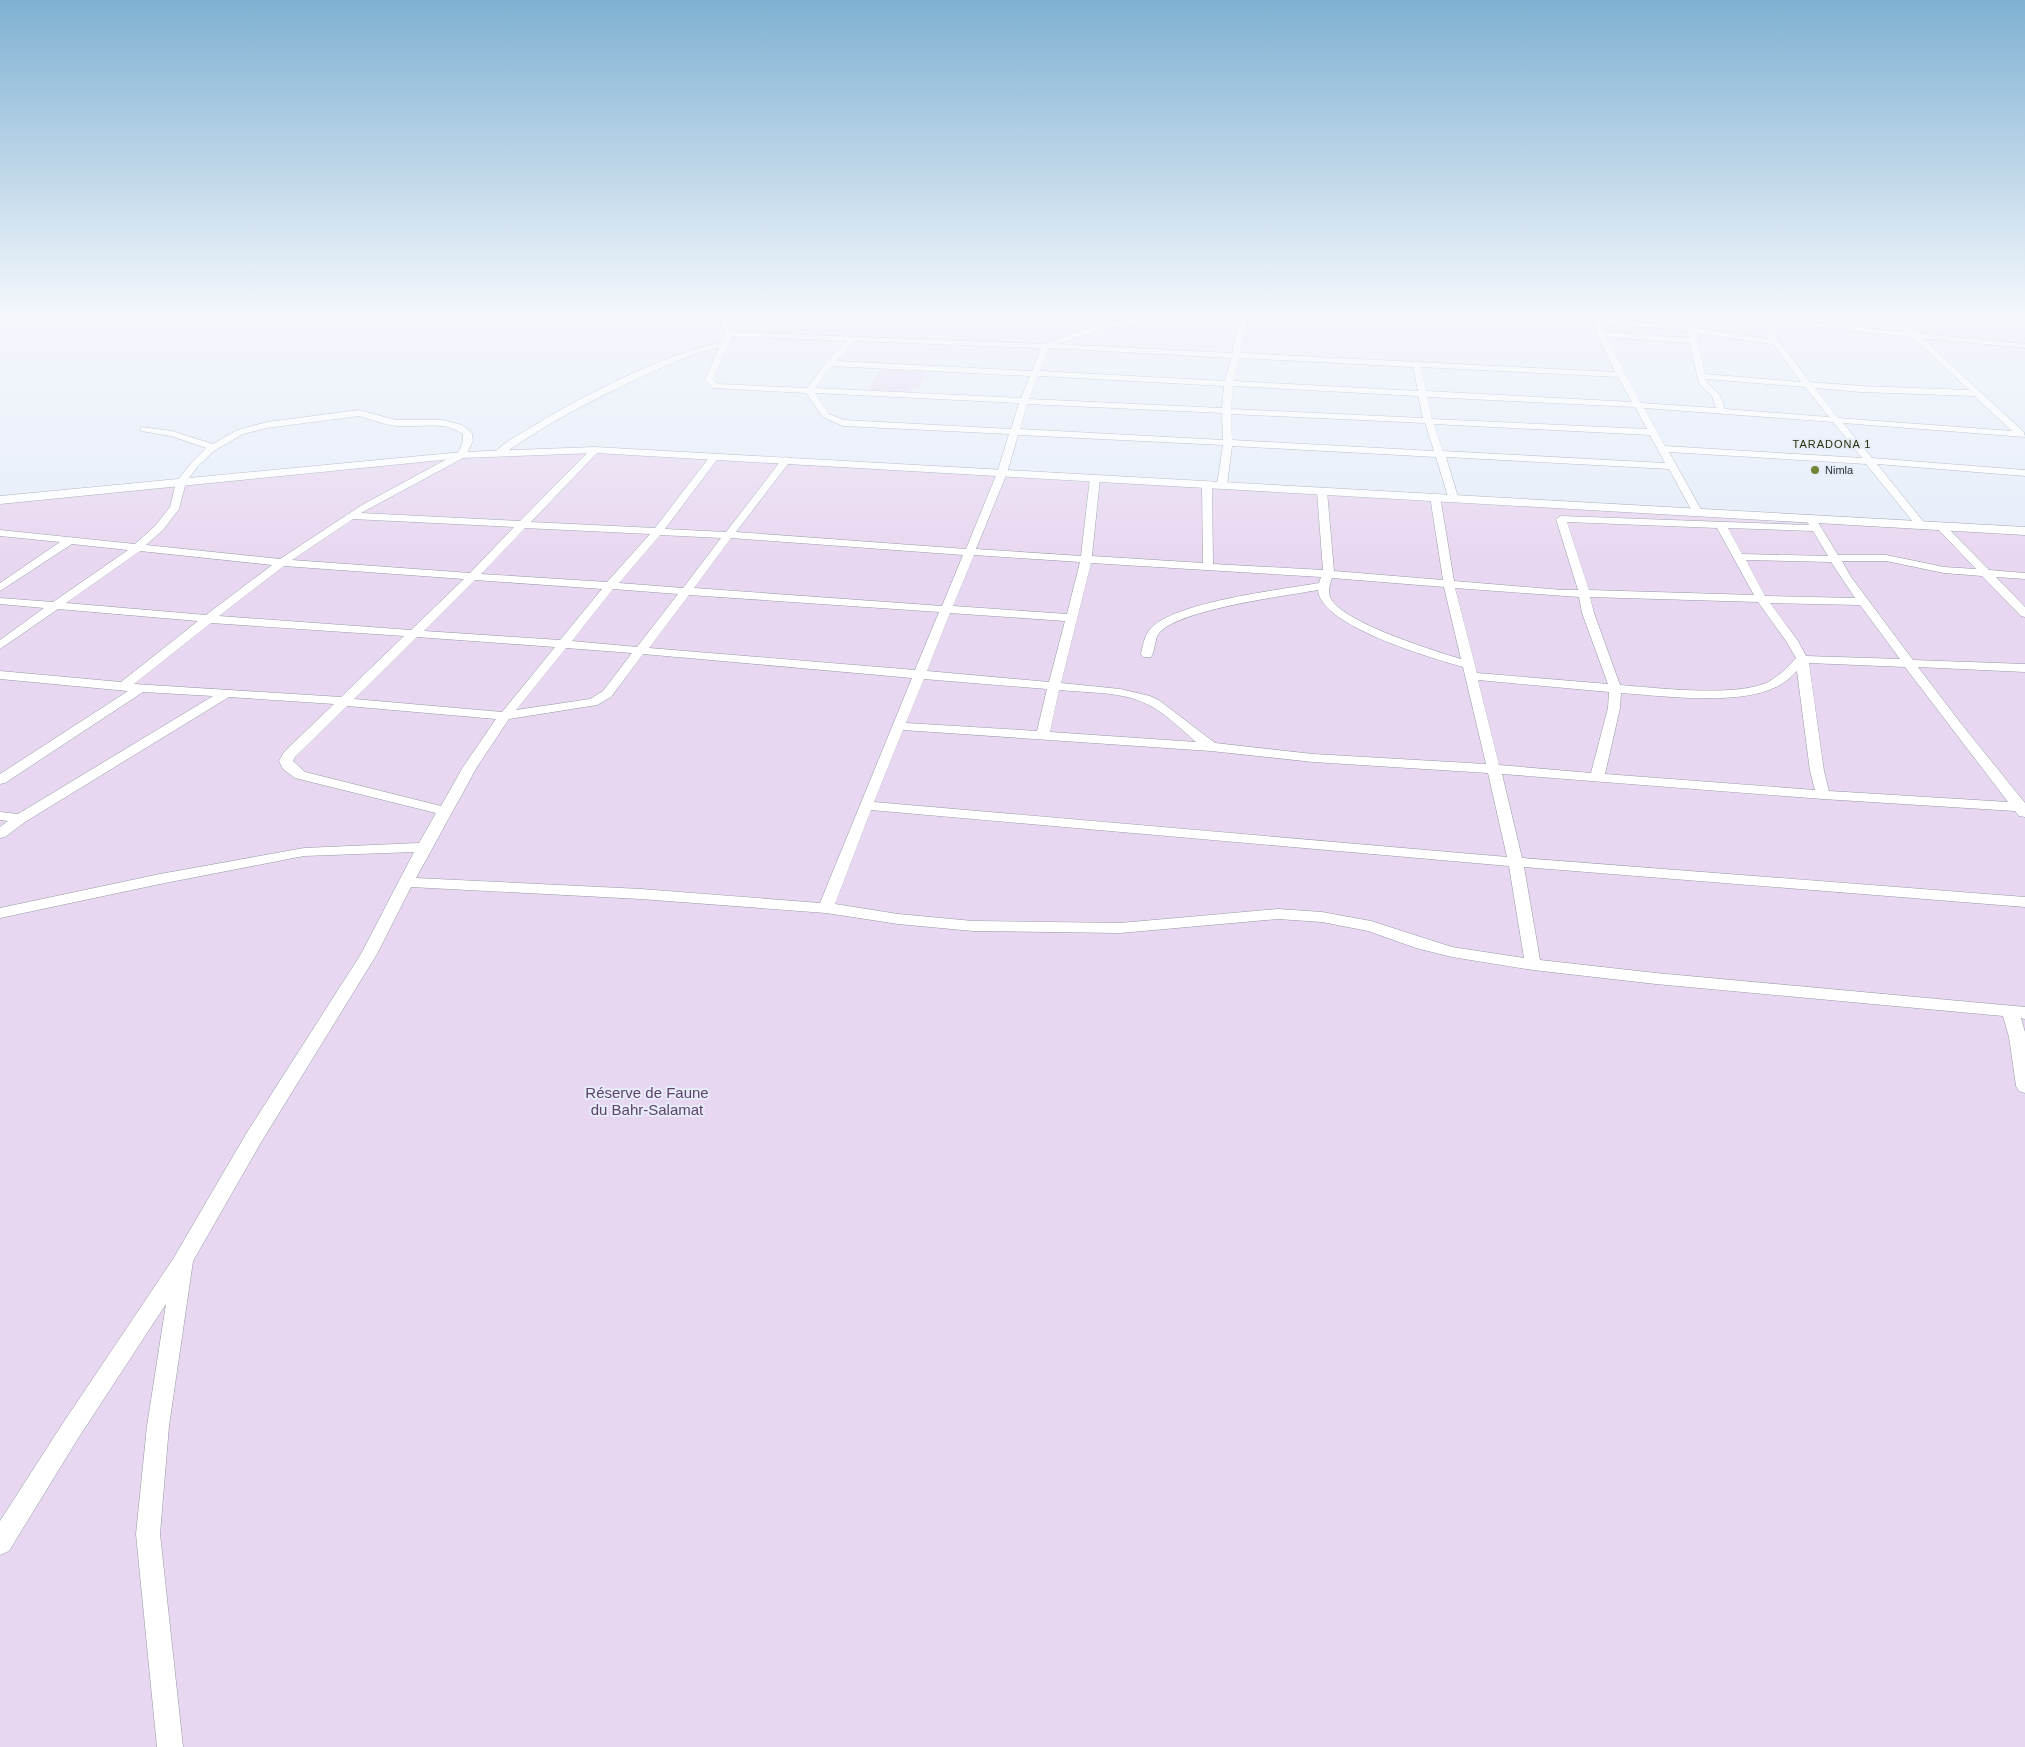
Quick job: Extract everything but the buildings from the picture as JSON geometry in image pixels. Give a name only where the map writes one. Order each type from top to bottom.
[{"type":"main road","points":[[0,500],[462,455],[595,450],[1207,485],[1454,497],[1698,513],[1813,524],[1922,526],[2025,531]]},
{"type":"street","points":[[499,453],[530,430],[597,396]]},
{"type":"street","points":[[812,396],[821,412],[832,420],[843,424],[1671,466]]},
{"type":"street","points":[[906,396],[1652,432]]},
{"type":"street","points":[[826,908],[866,805],[1002,473],[1026,396]]},
{"type":"street","points":[[1222,485],[1228,443],[1226,412],[1228,396]]},
{"type":"street","points":[[1424,396],[1428,422],[1454,497]]},
{"type":"street","points":[[1487,396],[1638,404],[2023,436]]},
{"type":"street","points":[[1633,396],[1698,513]]},
{"type":"street","points":[[1716,396],[1722,412]]},
{"type":"street","points":[[1818,396],[1922,526]]},
{"type":"street","points":[[1978,396],[2023,436]]},
{"type":"street","points":[[0,645],[52,606],[137,548],[168,518],[175,507],[181,482],[195,464],[230,437],[251,428],[359,413],[387,422],[434,422],[460,426],[467,433],[468,441],[462,455],[398,488],[351,516],[283,563],[124,686]]},
{"type":"street","points":[[144,429],[172,434],[206,444],[212,449]]},
{"type":"street","points":[[1661,449],[1871,461],[2025,473]]},
{"type":"street","points":[[445,811],[300,775],[288,766],[286,761],[289,755],[473,576],[595,450]]},
{"type":"street","points":[[0,1542],[69,1432],[183,1260],[252,1139],[369,954],[424,847],[470,767],[505,716],[562,644],[657,532],[714,457]]},
{"type":"street","points":[[0,675],[140,688],[227,693],[505,716],[601,699],[641,651],[685,590],[786,460]]},
{"type":"street","points":[[1043,736],[1086,560],[1095,478]]},
{"type":"street","points":[[1207,485],[1208,567]]},
{"type":"street","points":[[1322,491],[1328,574],[1324,586],[1325,597],[1332,607],[1356,622],[1412,648],[1470,671],[1615,688],[1723,694],[1765,688],[1778,682],[1802,659],[2025,668]]},
{"type":"street","points":[[1435,496],[1449,584],[1516,862],[1533,965]]},
{"type":"street","points":[[1634,509],[1640,522]]},
{"type":"street","points":[[351,516],[728,535],[1086,560],[1328,574],[1584,593],[1865,602]]},
{"type":"street","points":[[1596,777],[1614,708],[1615,688],[1588,612],[1561,519],[1721,525],[1813,524],[1833,558],[1954,724],[2023,810]]},
{"type":"street","points":[[1721,525],[1762,600],[1792,641],[1802,659],[1817,771],[1823,795]]},
{"type":"street","points":[[1941,527],[2025,614]]},
{"type":"street","points":[[0,533],[283,563],[1072,618]]},
{"type":"street","points":[[0,588],[69,541]]},
{"type":"street","points":[[1739,556],[1813,560],[1861,556],[1886,558],[1938,570],[2025,576]]},
{"type":"street","points":[[1147,654],[1149,642],[1156,629],[1196,611],[1324,586]]},
{"type":"street","points":[[0,601],[209,619],[562,644],[1054,686],[1132,695],[1147,699],[1156,704],[1211,747]]},
{"type":"street","points":[[0,780],[140,688]]},
{"type":"street","points":[[0,834],[20,819],[227,693]]},
{"type":"street","points":[[899,726],[1211,747],[1330,759],[1494,769],[2023,810]]},
{"type":"street","points":[[866,805],[1516,862],[2025,902]]},
{"type":"street","points":[[0,816],[20,819]]},
{"type":"street","points":[[0,913],[170,877],[304,852],[424,847]]},
{"type":"street","points":[[406,882],[641,894],[826,908],[898,919],[973,926],[1120,928],[1278,914],[1322,917],[1371,926],[1422,944],[1452,952],[1533,965],[1626,977],[2017,1012],[2018,1037],[2025,1086]]},
{"type":"street","points":[[170,1747],[148,1534],[158,1426],[183,1260]]},
{"type":"green space","name":"Réserve de Faune du Bahr-Salamat","points":[[561,450],[2025,531],[2025,1747],[0,1747],[0,500],[365,463]]},
{"type":"place","name":"Nimla","points":[[1815,470]]},
{"type":"district","name":"TARADONA 1","points":[[1832,444]]}]
